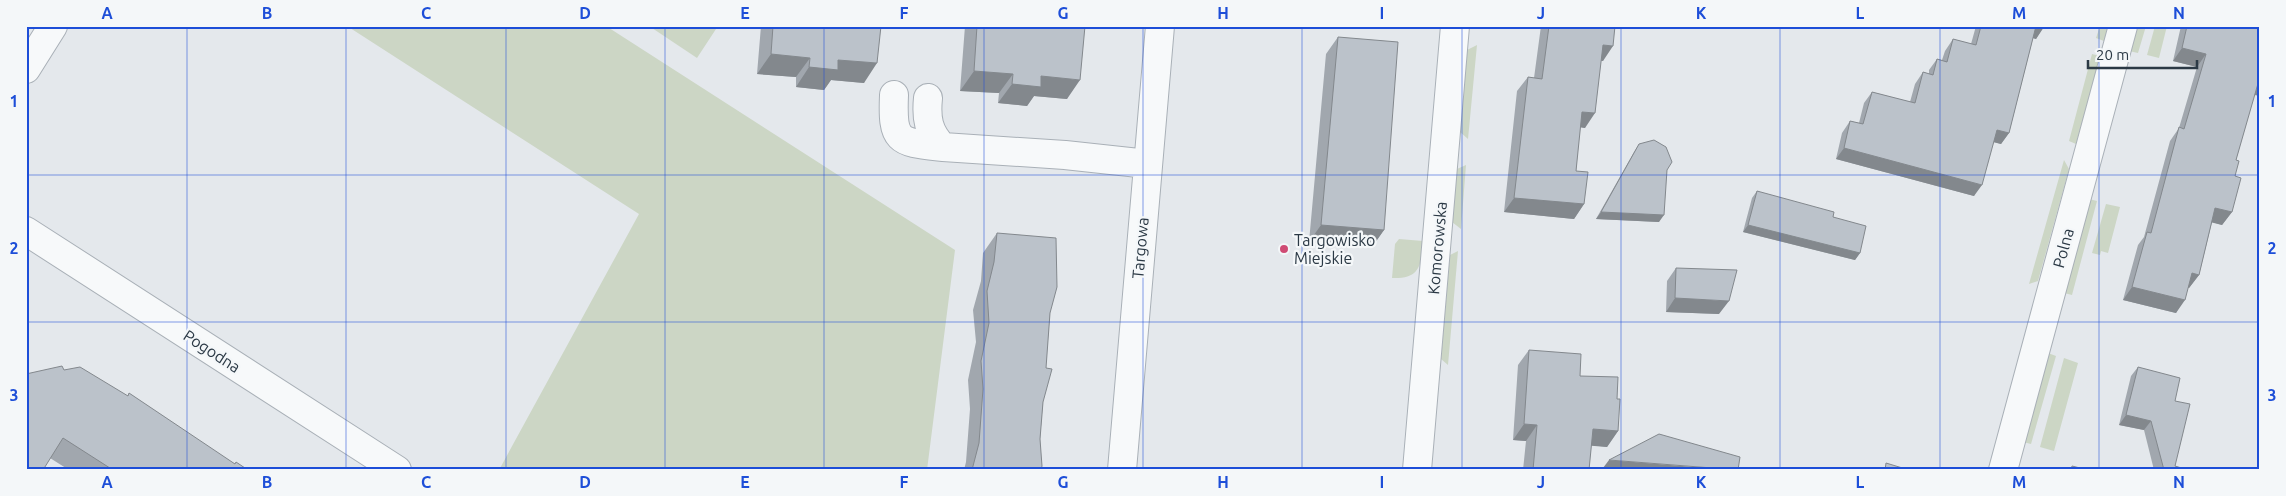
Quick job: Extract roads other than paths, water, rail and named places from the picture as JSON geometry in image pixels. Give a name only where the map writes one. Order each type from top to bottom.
[{"type":"street","points":[[26,69],[53,26]]},
{"type":"street","name":"Targowa","points":[[1122,470],[1160,26]]},
{"type":"street","name":"Komorowska","points":[[1417,470],[1455,26]]},
{"type":"street","name":"Polna","points":[[2003,470],[2123,26]]},
{"type":"street","points":[[894,95],[896,131],[902,139],[913,144],[1074,156],[1148,164]]},
{"type":"street","points":[[928,98],[927,121],[936,139],[943,147]]},
{"type":"street","name":"Pogodna","points":[[26,232],[397,470]]},
{"type":"place","name":"Targowisko Miejskie","points":[[1284,249]]}]
